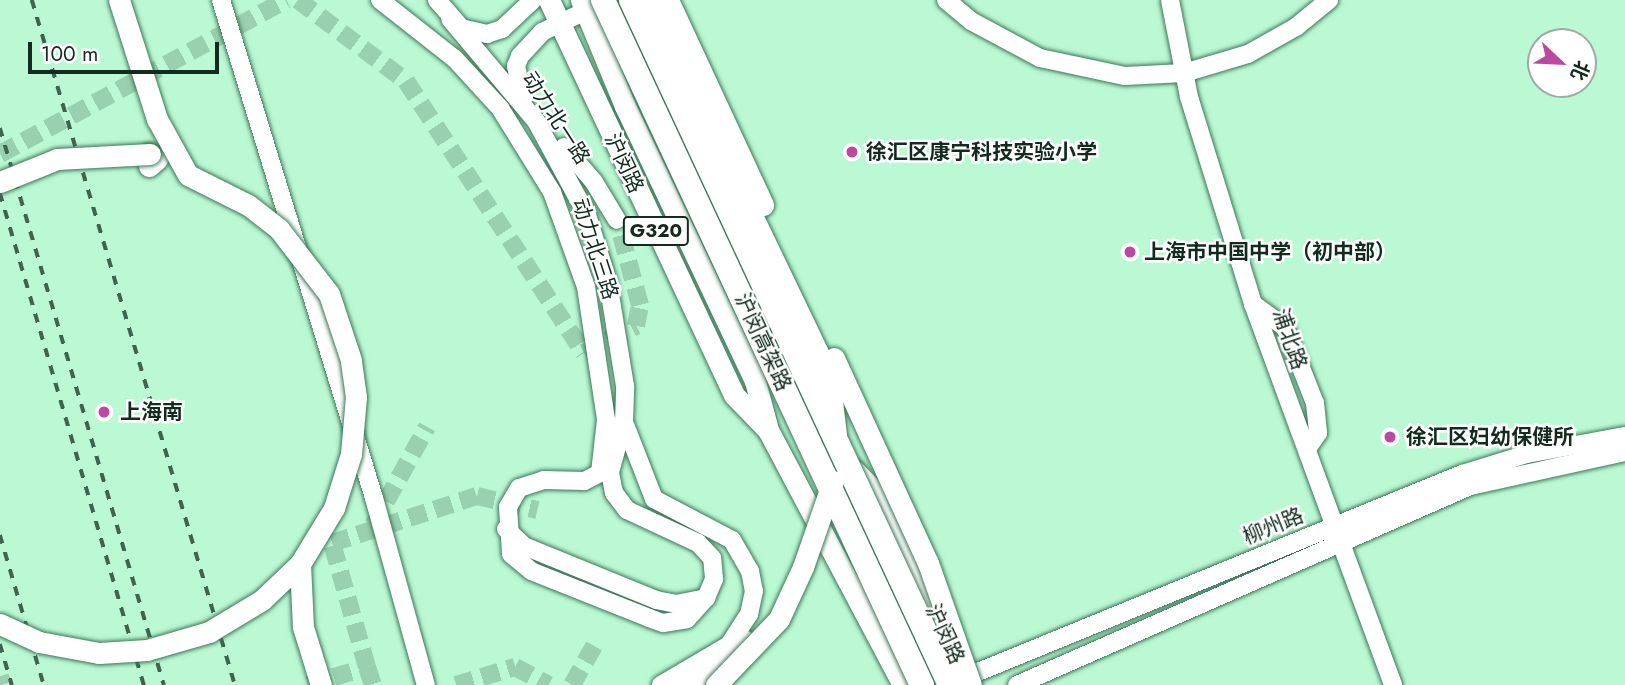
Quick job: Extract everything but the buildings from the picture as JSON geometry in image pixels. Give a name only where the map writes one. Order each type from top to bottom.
[{"type":"highway","name":"沪闵高架路","points":[[631,0],[938,681]]},
{"type":"highway","name":"沪闵高架路","points":[[590,3],[938,681]]},
{"type":"main road","points":[[0,624],[39,642],[75,650],[125,652],[168,646],[240,616],[300,564],[334,508],[351,454],[356,397],[341,323],[330,294],[279,229],[248,205],[188,175],[157,119],[119,0]]},
{"type":"main road","name":"沪闵路","points":[[548,0],[734,395],[768,430],[938,681]]},
{"type":"main road","points":[[641,0],[807,361],[856,474],[938,681]]},
{"type":"main road","points":[[649,0],[829,376],[836,420],[831,491],[783,609],[716,685]]},
{"type":"main road","points":[[658,0],[788,281],[807,361]]},
{"type":"main road","points":[[668,0],[928,563],[938,681]]},
{"type":"main road","name":"沪闵路","points":[[590,3],[625,106],[755,381],[768,430]]},
{"type":"main road","points":[[0,181],[57,159],[150,154],[157,159],[149,166],[103,164],[56,170],[0,192]]},
{"type":"main road","points":[[300,564],[303,627],[321,685]]},
{"type":"main road","points":[[686,685],[734,654],[783,609]]},
{"type":"street","points":[[221,0],[374,498],[426,685]]},
{"type":"street","name":"动力北三路","points":[[380,0],[438,44],[500,108],[552,192],[586,287],[606,420],[600,473],[584,481],[544,480],[519,488],[508,507],[506,529],[524,546],[656,600],[676,604],[706,598],[714,579],[712,558],[698,542],[627,510],[614,493],[610,472],[624,422]]},
{"type":"street","name":"动力北一路","points":[[437,0],[450,19],[525,106],[571,181],[599,248],[620,348],[624,422]]},
{"type":"street","points":[[450,19],[461,28],[487,34],[502,29],[533,0]]},
{"type":"street","points":[[610,0],[590,3],[542,32],[516,66],[525,106],[544,115],[617,220]]},
{"type":"street","points":[[946,0],[971,20],[1040,58],[1081,70],[1125,76],[1184,73],[1248,54],[1296,27],[1329,0]]},
{"type":"street","name":"浦北路","points":[[1170,0],[1184,73],[1253,304],[1393,685]]},
{"type":"street","points":[[1253,304],[1285,327],[1315,403],[1318,433],[1307,449]]},
{"type":"street","points":[[624,422],[654,499],[732,540],[750,571],[754,591],[749,614],[729,645],[661,685]]},
{"type":"street","name":"柳州路","points":[[1019,684],[1462,474],[1527,454],[1625,436]]},
{"type":"street","name":"柳州路","points":[[938,681],[1011,658],[1470,486],[1625,452]]},
{"type":"tunnel","points":[[0,154],[286,0]]},
{"type":"tunnel","points":[[298,0],[406,81],[584,353],[636,326],[640,305],[617,220]]},
{"type":"tunnel","points":[[373,525],[427,427]]},
{"type":"tunnel","points":[[367,667],[332,543],[477,496],[537,510]]},
{"type":"tunnel","points":[[572,685],[594,646]]},
{"type":"tunnel","points":[[308,685],[367,667],[373,685]]},
{"type":"tunnel","points":[[456,685],[515,667],[549,685]]},
{"type":"tunnel","points":[[0,676],[3,685]]},
{"type":"railway","points":[[32,0],[235,685]]},
{"type":"railway","points":[[0,128],[164,685]]},
{"type":"railway","points":[[0,193],[144,685]]},
{"type":"railway","points":[[0,535],[44,685]]},
{"type":"railway","points":[[0,644],[12,685]]},
{"type":"place","name":"徐汇区康宁科技实验小学","points":[[852,152]]},
{"type":"place","name":"上海市中国中学（初中部）","points":[[1130,252]]},
{"type":"place","name":"上海南","points":[[104,412]]},
{"type":"place","name":"徐汇区妇幼保健所","points":[[1390,437]]}]
